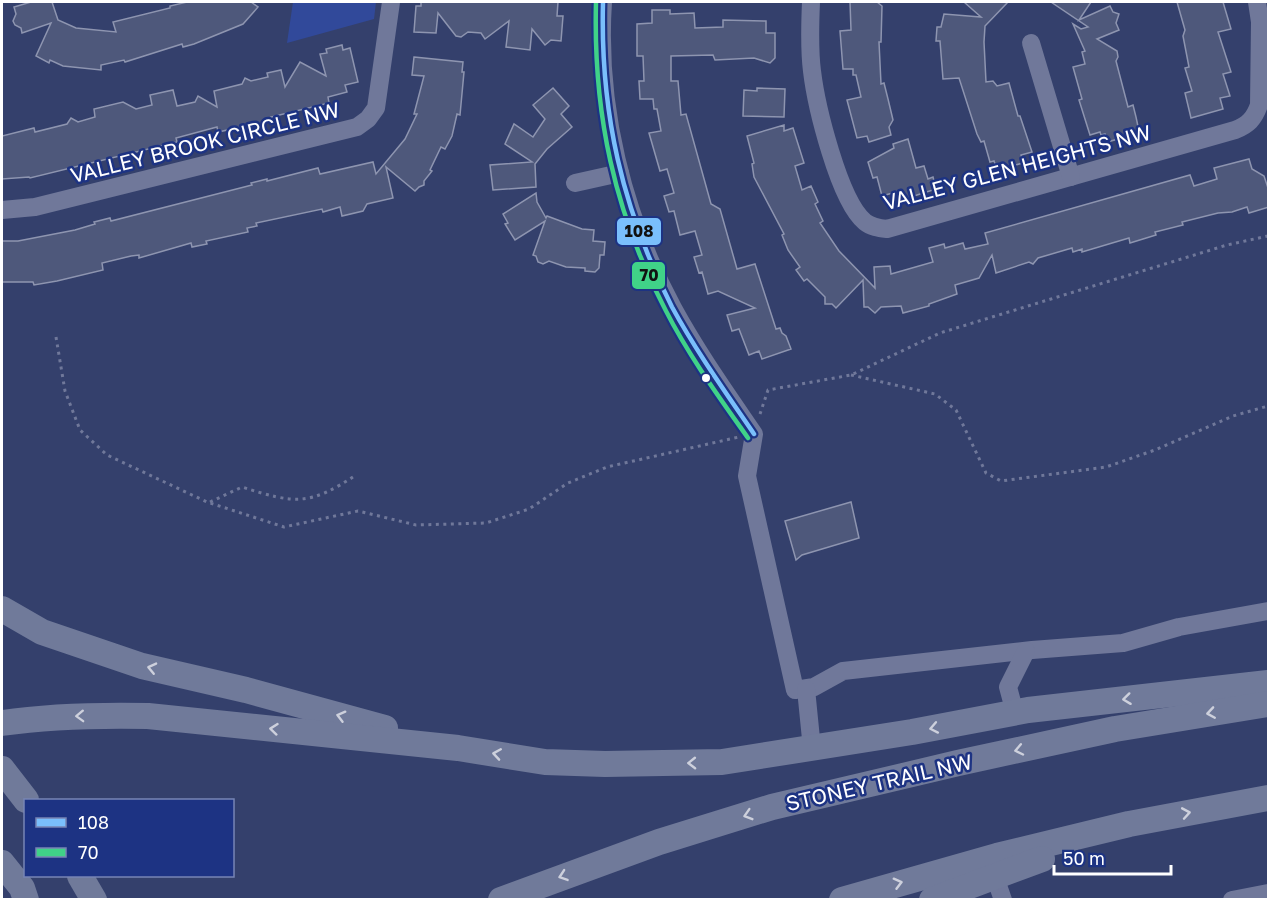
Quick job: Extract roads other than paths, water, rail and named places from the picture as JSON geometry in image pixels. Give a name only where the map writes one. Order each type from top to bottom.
[{"type":"highway","points":[[2,609],[42,632],[142,666],[246,690],[458,748]]},
{"type":"highway","points":[[2,723],[47,717],[148,716],[458,748],[545,762],[605,764],[722,762],[812,749],[1015,713],[1269,683]]},
{"type":"highway","name":"STONEY TRAIL NW","points":[[501,900],[659,843],[772,807],[1115,729],[1269,704]]},
{"type":"highway","points":[[2,770],[24,799]]},
{"type":"highway","points":[[842,900],[997,856],[1129,824],[1269,798]]},
{"type":"highway","points":[[932,900],[999,888],[1129,824]]},
{"type":"highway","points":[[2,863],[22,888],[26,900]]},
{"type":"highway","points":[[81,877],[94,900]]},
{"type":"street","name":"VALLEY BROOK CIRCLE NW","points":[[2,210],[35,207],[63,201],[357,127],[369,119],[376,108],[391,2]]},
{"type":"street","points":[[603,2],[604,88],[620,173],[639,234],[664,291],[708,365],[754,434],[747,476],[795,690],[814,687],[843,671],[1123,643],[1179,627],[1269,611]]},
{"type":"street","name":"VALLEY GLEN HEIGHTS NW","points":[[811,2],[812,70],[823,130],[839,177],[859,216],[877,228],[896,227],[1235,130],[1249,123],[1259,105],[1260,22],[1257,2]]},
{"type":"street","points":[[1031,43],[1071,177]]},
{"type":"street","points":[[575,183],[620,173]]},
{"type":"street","points":[[1015,713],[1008,687],[1026,651]]},
{"type":"street","points":[[806,688],[812,749]]},
{"type":"street","points":[[1232,900],[1269,893]]}]
